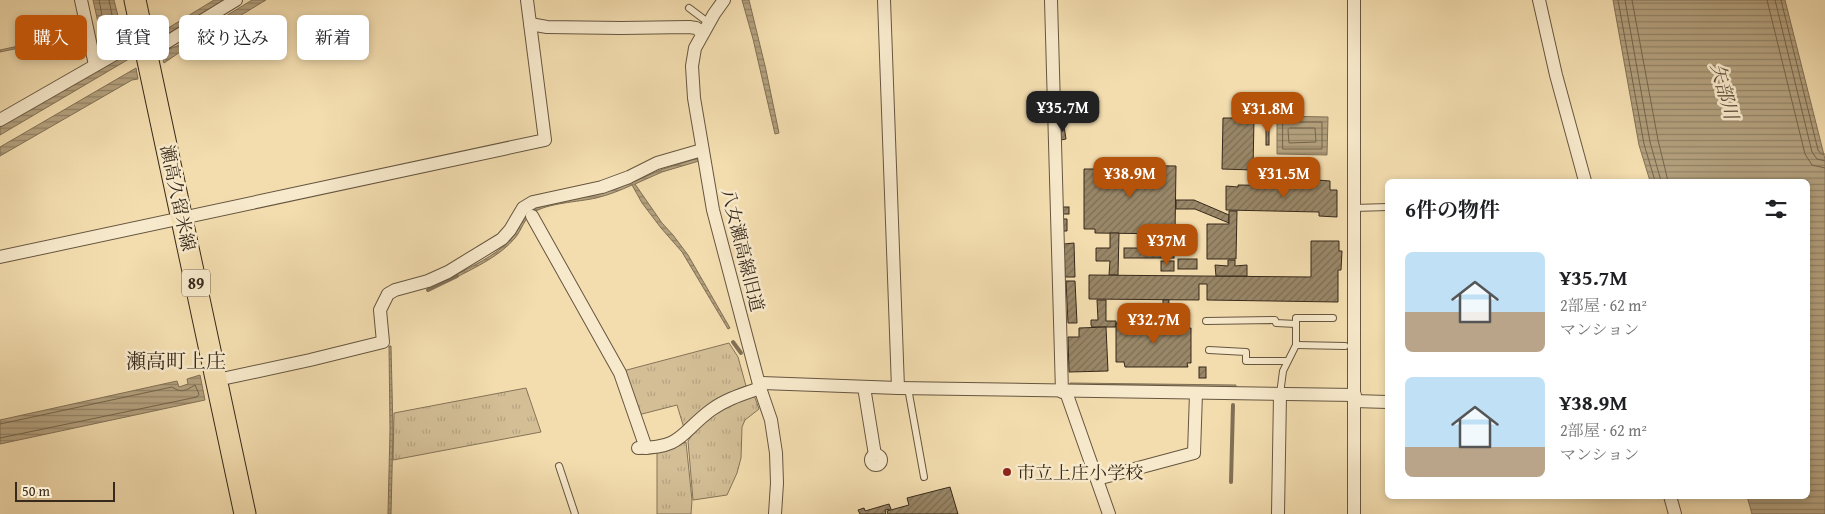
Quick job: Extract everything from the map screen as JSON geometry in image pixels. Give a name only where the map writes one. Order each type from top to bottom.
[{"type":"main road","name":"瀬高久留米線","points":[[135,0],[139,15]]},
{"type":"main road","name":"瀬高久留米線","points":[[151,60],[245,514]]},
{"type":"street","points":[[81,0],[95,65]]},
{"type":"street","points":[[169,36],[236,0]]},
{"type":"street","points":[[0,258],[545,140],[526,0]]},
{"type":"street","points":[[884,0],[903,388]]},
{"type":"street","points":[[1051,0],[1064,392],[1109,514]]},
{"type":"street","points":[[1354,0],[1354,514]]},
{"type":"street","points":[[1539,0],[1556,75],[1584,179]]},
{"type":"street","name":"八女瀬高線旧道","points":[[720,2],[695,48],[692,66],[694,98],[713,210],[760,386],[771,420],[776,453],[777,483],[774,514]]},
{"type":"street","points":[[530,24],[556,27],[706,28]]},
{"type":"street","points":[[0,120],[95,65],[110,60]]},
{"type":"street","points":[[217,380],[383,342],[380,310],[388,294],[395,290],[428,281],[448,272],[502,240],[523,208],[533,202],[602,187],[629,177],[657,163],[702,150]]},
{"type":"street","points":[[532,216],[620,373],[642,448],[672,444],[710,410],[728,399],[760,386],[1280,395],[1355,398],[1385,402]]},
{"type":"street","points":[[864,388],[875,455]]},
{"type":"street","points":[[1097,479],[1194,454],[1196,394]]},
{"type":"street","points":[[1278,514],[1280,395]]},
{"type":"street","points":[[1671,499],[1675,514]]},
{"type":"lane","points":[[689,8],[706,28]]},
{"type":"lane","points":[[1354,208],[1385,207]]},
{"type":"lane","points":[[1280,395],[1283,371],[1296,345],[1296,318],[1333,318]]},
{"type":"lane","points":[[1206,321],[1275,320],[1276,322],[1296,324]]},
{"type":"lane","points":[[1296,345],[1345,346]]},
{"type":"lane","points":[[1209,350],[1246,352],[1246,361],[1287,361]]},
{"type":"lane","points":[[903,388],[924,477]]},
{"type":"lane","points":[[559,466],[575,514]]},
{"type":"green space","points":[[729,343],[738,357],[746,386],[712,403],[684,428],[677,405],[638,415],[623,371]]},
{"type":"green space","points":[[526,388],[541,432],[393,460],[394,413]]},
{"type":"green space","points":[[754,395],[759,409],[745,420],[742,427],[741,458],[737,473],[727,495],[693,500],[688,441],[694,432],[709,418]]},
{"type":"green space","points":[[686,442],[692,500],[691,514],[657,514],[657,451],[669,449]]},
{"type":"water","points":[[93,0],[114,0],[118,15],[97,15],[97,18]]},
{"type":"water","points":[[214,0],[229,0],[204,15],[189,15]]},
{"type":"water","points":[[252,0],[266,0],[241,15],[228,15]]},
{"type":"water","points":[[742,0],[749,0],[779,133],[775,134]]},
{"type":"water","name":"矢部川","points":[[1613,0],[1785,0],[1825,159],[1825,514],[1752,514],[1748,499],[1810,499],[1810,179],[1649,179],[1639,145]]},
{"type":"water","points":[[179,21],[179,29],[169,35],[169,28]]},
{"type":"water","points":[[179,45],[179,53],[169,60],[169,49]]},
{"type":"water","points":[[15,47],[15,49],[0,52],[0,50]]},
{"type":"water","points":[[115,60],[127,60],[0,135],[0,126]]},
{"type":"water","points":[[136,68],[138,79],[132,80],[0,156],[0,147]]},
{"type":"water","points":[[1277,116],[1328,117],[1327,155],[1277,154]]},
{"type":"water","points":[[698,158],[699,161],[662,172],[635,184],[662,223],[688,255],[730,328],[728,329],[682,252],[642,203],[632,185],[601,197],[554,205],[539,210],[527,218],[515,238],[502,250],[471,270],[455,278],[454,276],[482,261],[502,247],[512,238],[527,215],[535,208],[616,189],[663,169]]},
{"type":"water","points":[[389,346],[391,346],[393,431],[391,514],[388,514]]},
{"type":"water","points":[[200,375],[205,400],[0,444],[0,420],[177,381],[179,387],[188,384],[187,379]]},
{"type":"water","points":[[1070,383],[1236,385],[1236,387],[1070,385]]},
{"type":"building","points":[[1223,118],[1254,118],[1253,170],[1222,169]]},
{"type":"building","points":[[1266,124],[1269,124],[1269,145],[1266,145]]},
{"type":"building","points":[[1060,126],[1064,126],[1066,139],[1061,140]]},
{"type":"building","points":[[1096,165],[1176,166],[1175,234],[1095,233],[1095,229],[1084,229],[1084,169],[1096,169]]},
{"type":"building","points":[[1317,180],[1330,181],[1330,190],[1337,190],[1337,217],[1319,216],[1319,212],[1226,210],[1226,186],[1317,186]]},
{"type":"building","points":[[1176,200],[1194,200],[1229,215],[1229,223],[1195,209],[1176,209]]},
{"type":"building","points":[[1062,207],[1069,207],[1069,214],[1062,214]]},
{"type":"building","points":[[1229,211],[1237,211],[1236,259],[1207,259],[1207,224],[1229,224]]},
{"type":"building","points":[[1061,219],[1067,219],[1067,231],[1062,231]]},
{"type":"building","points":[[1110,233],[1119,233],[1118,275],[1109,275],[1110,261],[1096,261],[1096,248],[1110,248]]},
{"type":"building","points":[[1311,241],[1339,241],[1339,251],[1342,251],[1341,270],[1338,270],[1338,302],[1207,300],[1207,284],[1199,284],[1199,300],[1089,299],[1089,275],[1311,277]]},
{"type":"building","points":[[1074,243],[1075,277],[1065,277],[1064,244]]},
{"type":"building","points":[[1124,248],[1174,248],[1174,258],[1124,258]]},
{"type":"building","points":[[1178,259],[1197,259],[1197,269],[1178,269]]},
{"type":"building","points":[[1228,260],[1235,260],[1235,266],[1247,265],[1247,276],[1216,276],[1215,265],[1228,266]]},
{"type":"building","points":[[1161,261],[1174,261],[1174,271],[1161,271]]},
{"type":"building","points":[[1066,281],[1075,281],[1077,323],[1068,323]]},
{"type":"building","points":[[1097,300],[1106,300],[1106,321],[1116,321],[1116,327],[1092,327],[1091,320],[1098,320]]},
{"type":"building","points":[[1163,300],[1169,300],[1168,323],[1163,323]]},
{"type":"building","points":[[1116,323],[1188,323],[1188,328],[1191,328],[1191,363],[1187,363],[1188,367],[1125,367],[1124,362],[1116,362]]},
{"type":"building","points":[[1106,327],[1108,371],[1069,372],[1068,337],[1079,337],[1079,328]]},
{"type":"building","points":[[1199,367],[1206,367],[1206,378],[1199,378]]},
{"type":"building","points":[[950,487],[958,514],[888,514],[887,511],[909,505],[907,498]]},
{"type":"building","points":[[889,504],[891,509],[885,510],[886,514],[860,514],[858,510],[864,508],[865,511]]},
{"type":"waterway","points":[[428,290],[457,276]]},
{"type":"waterway","points":[[733,342],[741,353]]},
{"type":"waterway","points":[[1231,482],[1233,405]]},
{"type":"place","name":"市立上庄小学校","points":[[1007,472]]},
{"type":"district","name":"瀬高町上庄","points":[[176,360]]}]
